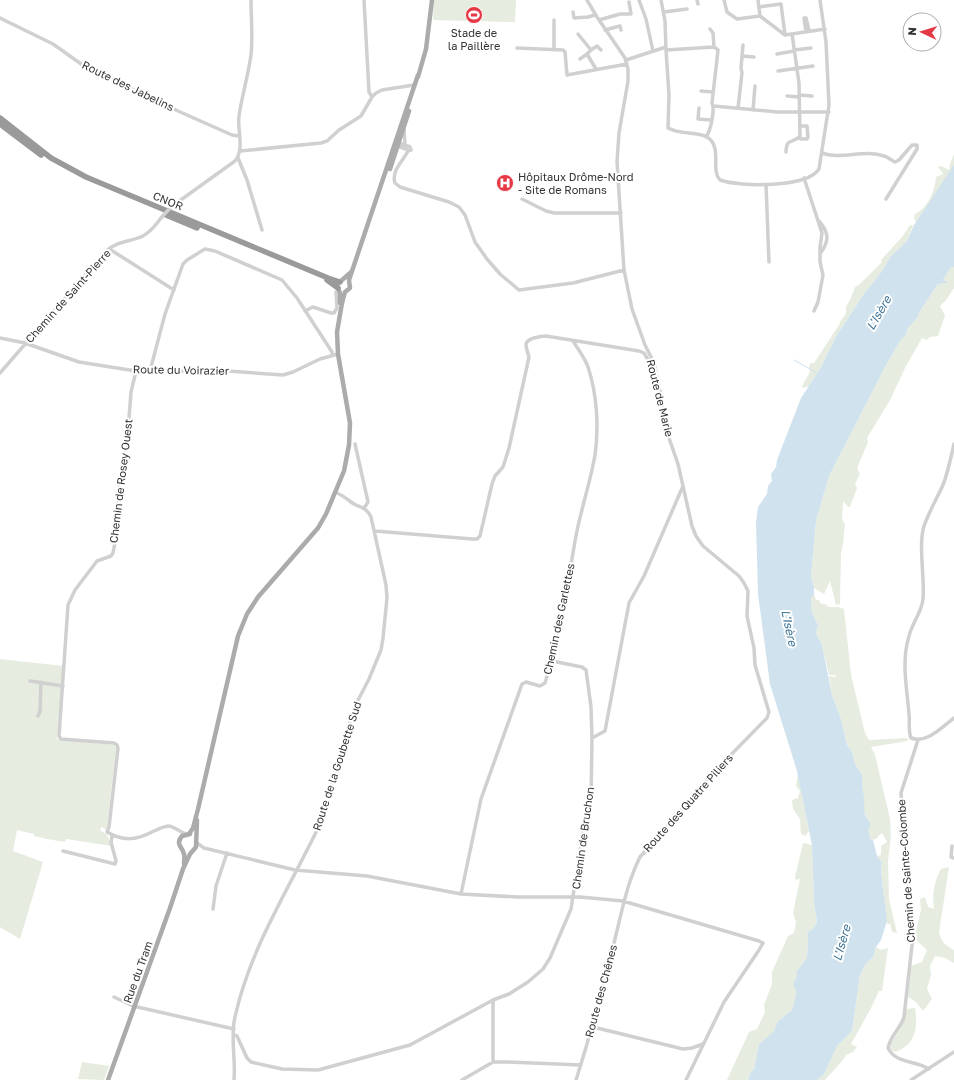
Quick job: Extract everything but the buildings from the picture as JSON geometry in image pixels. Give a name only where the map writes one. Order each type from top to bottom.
[{"type":"highway","points":[[0,115],[23,136]]},
{"type":"highway","name":"CNOR","points":[[0,118],[51,158],[97,183],[322,275],[342,281]]},
{"type":"highway","name":"CNOR","points":[[0,124],[33,150],[96,186],[327,280],[338,290]]},
{"type":"highway","points":[[0,127],[33,150]]},
{"type":"main road","points":[[182,873],[184,856],[179,844],[181,837],[193,828],[238,636],[243,622],[258,597],[318,528],[326,514],[346,462],[350,433],[349,411],[338,354],[337,332],[340,309],[346,292],[350,288],[349,283],[372,213],[386,179],[396,146],[407,118],[426,49],[432,0]]},
{"type":"main road","points":[[396,146],[398,133],[418,75]]},
{"type":"main road","points":[[340,309],[338,290],[342,281],[355,265]]},
{"type":"main road","points":[[342,281],[349,283]]},
{"type":"main road","points":[[338,290],[346,292]]},
{"type":"main road","points":[[182,873],[197,841],[198,809]]},
{"type":"main road","points":[[187,834],[193,835],[197,841]]},
{"type":"main road","points":[[183,851],[187,852],[194,850]]},
{"type":"main road","name":"Rue du Tram","points":[[108,1080],[182,873]]},
{"type":"street","points":[[251,0],[251,53],[239,116],[240,151],[238,158],[247,180],[262,230]]},
{"type":"street","points":[[364,0],[369,92],[372,97]]},
{"type":"street","points":[[588,0],[595,15],[627,62]]},
{"type":"street","points":[[639,0],[646,19],[653,51]]},
{"type":"street","points":[[661,0],[664,12],[669,100],[667,126],[669,129],[684,133],[701,135],[713,143],[718,179],[723,181],[766,185],[784,184],[804,178],[817,173],[819,169],[829,112],[828,62],[825,29],[820,0]]},
{"type":"street","points":[[724,0],[726,12],[737,20],[760,16]]},
{"type":"street","points":[[758,0],[760,16],[785,35],[825,29]]},
{"type":"street","points":[[599,20],[620,14],[631,14],[629,2]]},
{"type":"street","points":[[759,7],[781,4],[785,35]]},
{"type":"street","points":[[630,7],[641,5]]},
{"type":"street","points":[[664,12],[687,9]]},
{"type":"street","points":[[573,12],[574,18],[595,15]]},
{"type":"street","name":"Route des Jabelins","points":[[0,18],[53,44],[84,66],[178,111],[232,135],[239,136]]},
{"type":"street","points":[[554,20],[554,50]]},
{"type":"street","points":[[605,30],[620,26],[621,30]]},
{"type":"street","points":[[706,137],[710,128],[714,106],[712,103],[716,48],[713,33],[710,29]]},
{"type":"street","points":[[578,34],[591,50]]},
{"type":"street","points":[[792,34],[799,96],[799,138]]},
{"type":"street","points":[[738,108],[742,73],[740,68],[743,45]]},
{"type":"street","points":[[580,59],[597,46],[601,50]]},
{"type":"street","points":[[517,48],[563,50],[565,52],[566,75],[627,62],[653,51],[666,49],[716,48]]},
{"type":"street","points":[[777,54],[811,48]]},
{"type":"street","points":[[587,54],[596,69]]},
{"type":"street","points":[[742,56],[754,57]]},
{"type":"street","name":"Route de Marie","points":[[627,62],[628,81],[619,133],[617,155],[624,270],[632,308],[645,345],[654,363],[662,401],[664,421],[678,464],[692,526],[696,536],[703,546],[738,576],[746,587],[748,616],[756,665],[769,712],[768,714]]},
{"type":"street","points":[[778,71],[813,66]]},
{"type":"street","points":[[240,151],[321,143],[362,116],[372,97],[382,90],[414,85]]},
{"type":"street","points":[[752,110],[755,86]]},
{"type":"street","points":[[701,91],[713,92]]},
{"type":"street","points":[[787,96],[812,96]]},
{"type":"street","points":[[714,106],[752,110],[829,112]]},
{"type":"street","points":[[699,108],[698,119],[711,120]]},
{"type":"street","points":[[407,118],[404,131],[407,148],[394,176],[394,183],[400,187],[455,204],[464,215],[473,236],[487,259],[500,274],[519,290],[573,283],[624,270]]},
{"type":"street","points":[[786,152],[788,142],[799,138],[807,139],[808,126],[800,126]]},
{"type":"street","points":[[822,153],[832,155],[866,153],[879,154],[886,156],[895,162],[900,160],[912,145],[917,144],[917,150],[886,200]]},
{"type":"street","points":[[396,146],[407,148]]},
{"type":"street","name":"Chemin de Saint-Pierre","points":[[0,372],[110,248],[119,243],[143,236],[151,230],[171,207],[238,158]]},
{"type":"street","points":[[804,178],[822,233],[820,262],[823,275],[818,302],[814,312]]},
{"type":"street","points":[[766,185],[770,262]]},
{"type":"street","points":[[522,199],[546,211],[554,213],[621,212]]},
{"type":"street","points":[[817,220],[827,233],[828,241],[820,255]]},
{"type":"street","points":[[110,248],[174,290]]},
{"type":"street","points":[[150,371],[165,314],[186,261],[206,249],[281,279],[297,298],[332,355]]},
{"type":"street","points":[[305,311],[313,307],[334,313],[337,308],[338,290]]},
{"type":"street","points":[[375,531],[472,539],[477,539],[480,536],[492,484],[495,476],[503,467],[509,448],[529,357],[526,344],[527,342],[538,336],[639,351],[644,353],[650,363],[654,363]]},
{"type":"street","name":"Route du Voirazier","points":[[0,338],[25,343],[79,362],[150,371],[228,371],[283,375],[293,372],[320,359],[338,354]]},
{"type":"street","name":"Chemin des Garlettes","points":[[460,894],[480,799],[522,684],[526,682],[543,686],[545,683],[552,661],[568,585],[576,538],[596,444],[596,412],[594,393],[588,367],[573,341]]},
{"type":"street","name":"Chemin de Rosey Ouest","points":[[112,836],[107,832],[109,827],[118,748],[117,745],[114,743],[60,738],[68,605],[75,590],[96,561],[111,556],[113,553],[117,532],[120,478],[128,431],[131,392],[136,370]]},
{"type":"street","points":[[335,492],[344,496],[351,503],[364,508],[368,502],[355,444]]},
{"type":"street","points":[[954,444],[943,484],[924,527],[922,538],[923,604],[909,635],[905,652],[909,735],[912,739],[926,739],[954,718]]},
{"type":"street","points":[[592,738],[605,731],[629,603],[644,576],[684,486]]},
{"type":"street","name":"Route de la Goubette Sud","points":[[234,1080],[234,1029],[236,1011],[251,962],[320,825],[351,719],[381,650],[386,592],[375,531],[371,517],[364,508]]},
{"type":"street","name":"Chemin de Bruchon","points":[[234,1035],[237,1036],[247,1058],[251,1062],[282,1069],[318,1070],[410,1045],[493,1000],[509,994],[528,982],[543,969],[561,934],[571,909],[574,898],[582,838],[591,800],[591,707],[586,670],[582,667],[552,661]]},
{"type":"street","points":[[30,681],[63,686]]},
{"type":"street","points":[[38,716],[40,711],[41,682]]},
{"type":"street","name":"Route des Quatre Piliers","points":[[623,902],[633,871],[640,857],[680,810],[767,718],[768,714]]},
{"type":"street","name":"Chemin de Sainte-Colombe","points":[[918,740],[901,792],[912,936],[904,1017],[902,1024],[890,1041],[888,1048],[894,1056],[900,1060],[929,1069]]},
{"type":"street","points":[[63,851],[115,864],[116,861],[111,842],[112,836],[122,839],[130,839],[143,836],[167,826],[187,834]]},
{"type":"street","points":[[179,830],[181,837]]},
{"type":"street","points":[[197,841],[204,848]]},
{"type":"street","points":[[952,846],[951,856],[954,858]]},
{"type":"street","points":[[194,850],[204,848],[296,870],[367,876],[460,894],[602,899],[623,902],[713,927],[763,943],[724,1002],[686,1080]]},
{"type":"street","points":[[213,909],[216,886],[227,854]]},
{"type":"street","name":"Route des Chênes","points":[[576,1080],[593,1027],[623,902]]},
{"type":"street","points":[[114,997],[135,1007],[234,1029]]},
{"type":"street","points":[[493,1000],[493,1062]]},
{"type":"street","points":[[593,1027],[684,1049],[703,1044]]},
{"type":"street","points":[[911,1080],[954,1052]]},
{"type":"street","points":[[462,1080],[493,1062],[581,1065]]},
{"type":"shaded area","name":"Stade de la Paillère","points":[[434,0],[516,0],[515,22],[433,20]]},
{"type":"shaded area","points":[[954,154],[954,165],[950,173],[916,222],[914,218],[915,214],[924,208],[930,198],[936,177],[943,174],[938,167],[941,166],[949,170]]},
{"type":"shaded area","points":[[910,225],[913,225],[907,241],[891,256],[882,271],[864,294],[837,335],[820,369],[809,386],[803,388],[802,386],[810,372],[809,366],[811,363],[814,363],[846,314],[846,307],[855,287],[882,262],[881,260],[902,237]]},
{"type":"shaded area","points":[[951,267],[954,267],[954,288],[940,306],[945,315],[938,336],[930,337],[927,340],[922,338],[906,366],[890,400],[867,438],[868,442],[857,468],[860,474],[855,484],[857,488],[850,507],[848,507],[843,501],[842,520],[845,524],[841,553],[840,604],[836,605],[830,581],[824,594],[814,588],[811,577],[816,521],[829,476],[900,341],[905,336],[908,328],[918,317],[918,314],[938,284],[947,283],[943,280]]},
{"type":"shaded area","points":[[814,594],[816,600],[819,600],[820,603],[827,605],[828,607],[838,607],[844,609],[851,675],[865,733],[869,740],[907,738],[908,741],[871,747],[875,755],[890,819],[891,835],[888,861],[889,899],[897,933],[892,932],[890,924],[887,924],[881,871],[882,863],[877,856],[881,855],[881,846],[887,842],[882,833],[874,840],[870,839],[867,819],[864,811],[864,800],[861,785],[863,776],[855,764],[852,752],[847,745],[841,719],[832,695],[829,676],[836,677],[835,675],[829,675],[822,645],[816,633],[818,625],[812,612],[811,597]]},
{"type":"shaded area","points":[[0,659],[63,666],[57,739],[114,745],[116,748],[107,827],[106,830],[102,827],[100,830],[107,835],[112,846],[66,839],[65,842],[47,839],[17,830],[13,851],[43,862],[20,939],[0,927]]},
{"type":"shaded area","points":[[798,774],[809,831],[805,836],[801,834],[800,819],[793,809],[792,800],[798,798],[800,791],[796,786]]},
{"type":"shaded area","points":[[803,843],[812,845],[814,902],[817,922],[813,929],[807,932],[807,958],[796,972],[796,995],[792,1010],[778,1021],[774,1031],[759,1044],[754,1069],[748,1080],[727,1080],[749,1032],[757,1029],[765,1012],[764,1005],[772,984],[772,972],[788,936],[794,933],[796,922],[793,913],[800,879],[796,880],[795,877]]},
{"type":"shaded area","points":[[949,867],[939,932],[944,943],[954,950],[954,963],[945,958],[935,956],[930,966],[931,975],[927,989],[932,999],[923,1011],[916,1002],[908,997],[911,966],[922,962],[927,950],[917,941],[916,931],[921,910],[920,899],[925,897],[928,907],[934,909],[933,893],[935,883],[941,869]]},
{"type":"shaded area","points":[[876,947],[881,950],[888,948],[882,991],[879,991],[851,1044],[857,1047],[853,1052],[846,1055],[825,1080],[817,1080],[824,1074],[837,1046],[852,1031],[860,975],[865,965],[873,957]]},
{"type":"shaded area","points":[[915,1008],[916,1028],[914,1034],[907,1045],[895,1052],[890,1049],[891,1043],[901,1028],[907,1009]]},
{"type":"shaded area","points":[[82,1062],[109,1066],[104,1080],[78,1079]]},
{"type":"water","name":"L'Isère","points":[[954,165],[954,267],[951,267],[943,280],[947,283],[938,284],[918,314],[918,317],[908,328],[905,336],[900,341],[829,476],[816,521],[811,577],[814,587],[814,594],[811,598],[812,612],[818,625],[816,633],[822,645],[832,695],[841,719],[847,745],[852,752],[855,764],[863,776],[862,785],[864,810],[867,819],[870,822],[870,828],[868,828],[870,839],[873,840],[877,856],[882,863],[881,871],[887,921],[881,940],[876,947],[873,957],[865,965],[860,975],[852,1031],[837,1046],[824,1074],[817,1080],[748,1080],[754,1069],[759,1044],[774,1031],[778,1021],[792,1010],[796,995],[796,990],[793,984],[797,976],[796,972],[807,958],[807,932],[813,929],[817,922],[814,902],[812,845],[797,771],[770,684],[758,594],[756,523],[758,507],[767,494],[768,486],[772,481],[771,474],[776,467],[777,460],[801,398],[820,369],[837,335],[891,256],[907,241],[914,225]]},
{"type":"waterway","points":[[794,360],[817,373]]},
{"type":"place","name":"Stade de la Paillère","points":[[474,15]]},
{"type":"place","name":"Hôpitaux Drôme-Nord - Site de Romans","points":[[505,183]]}]
